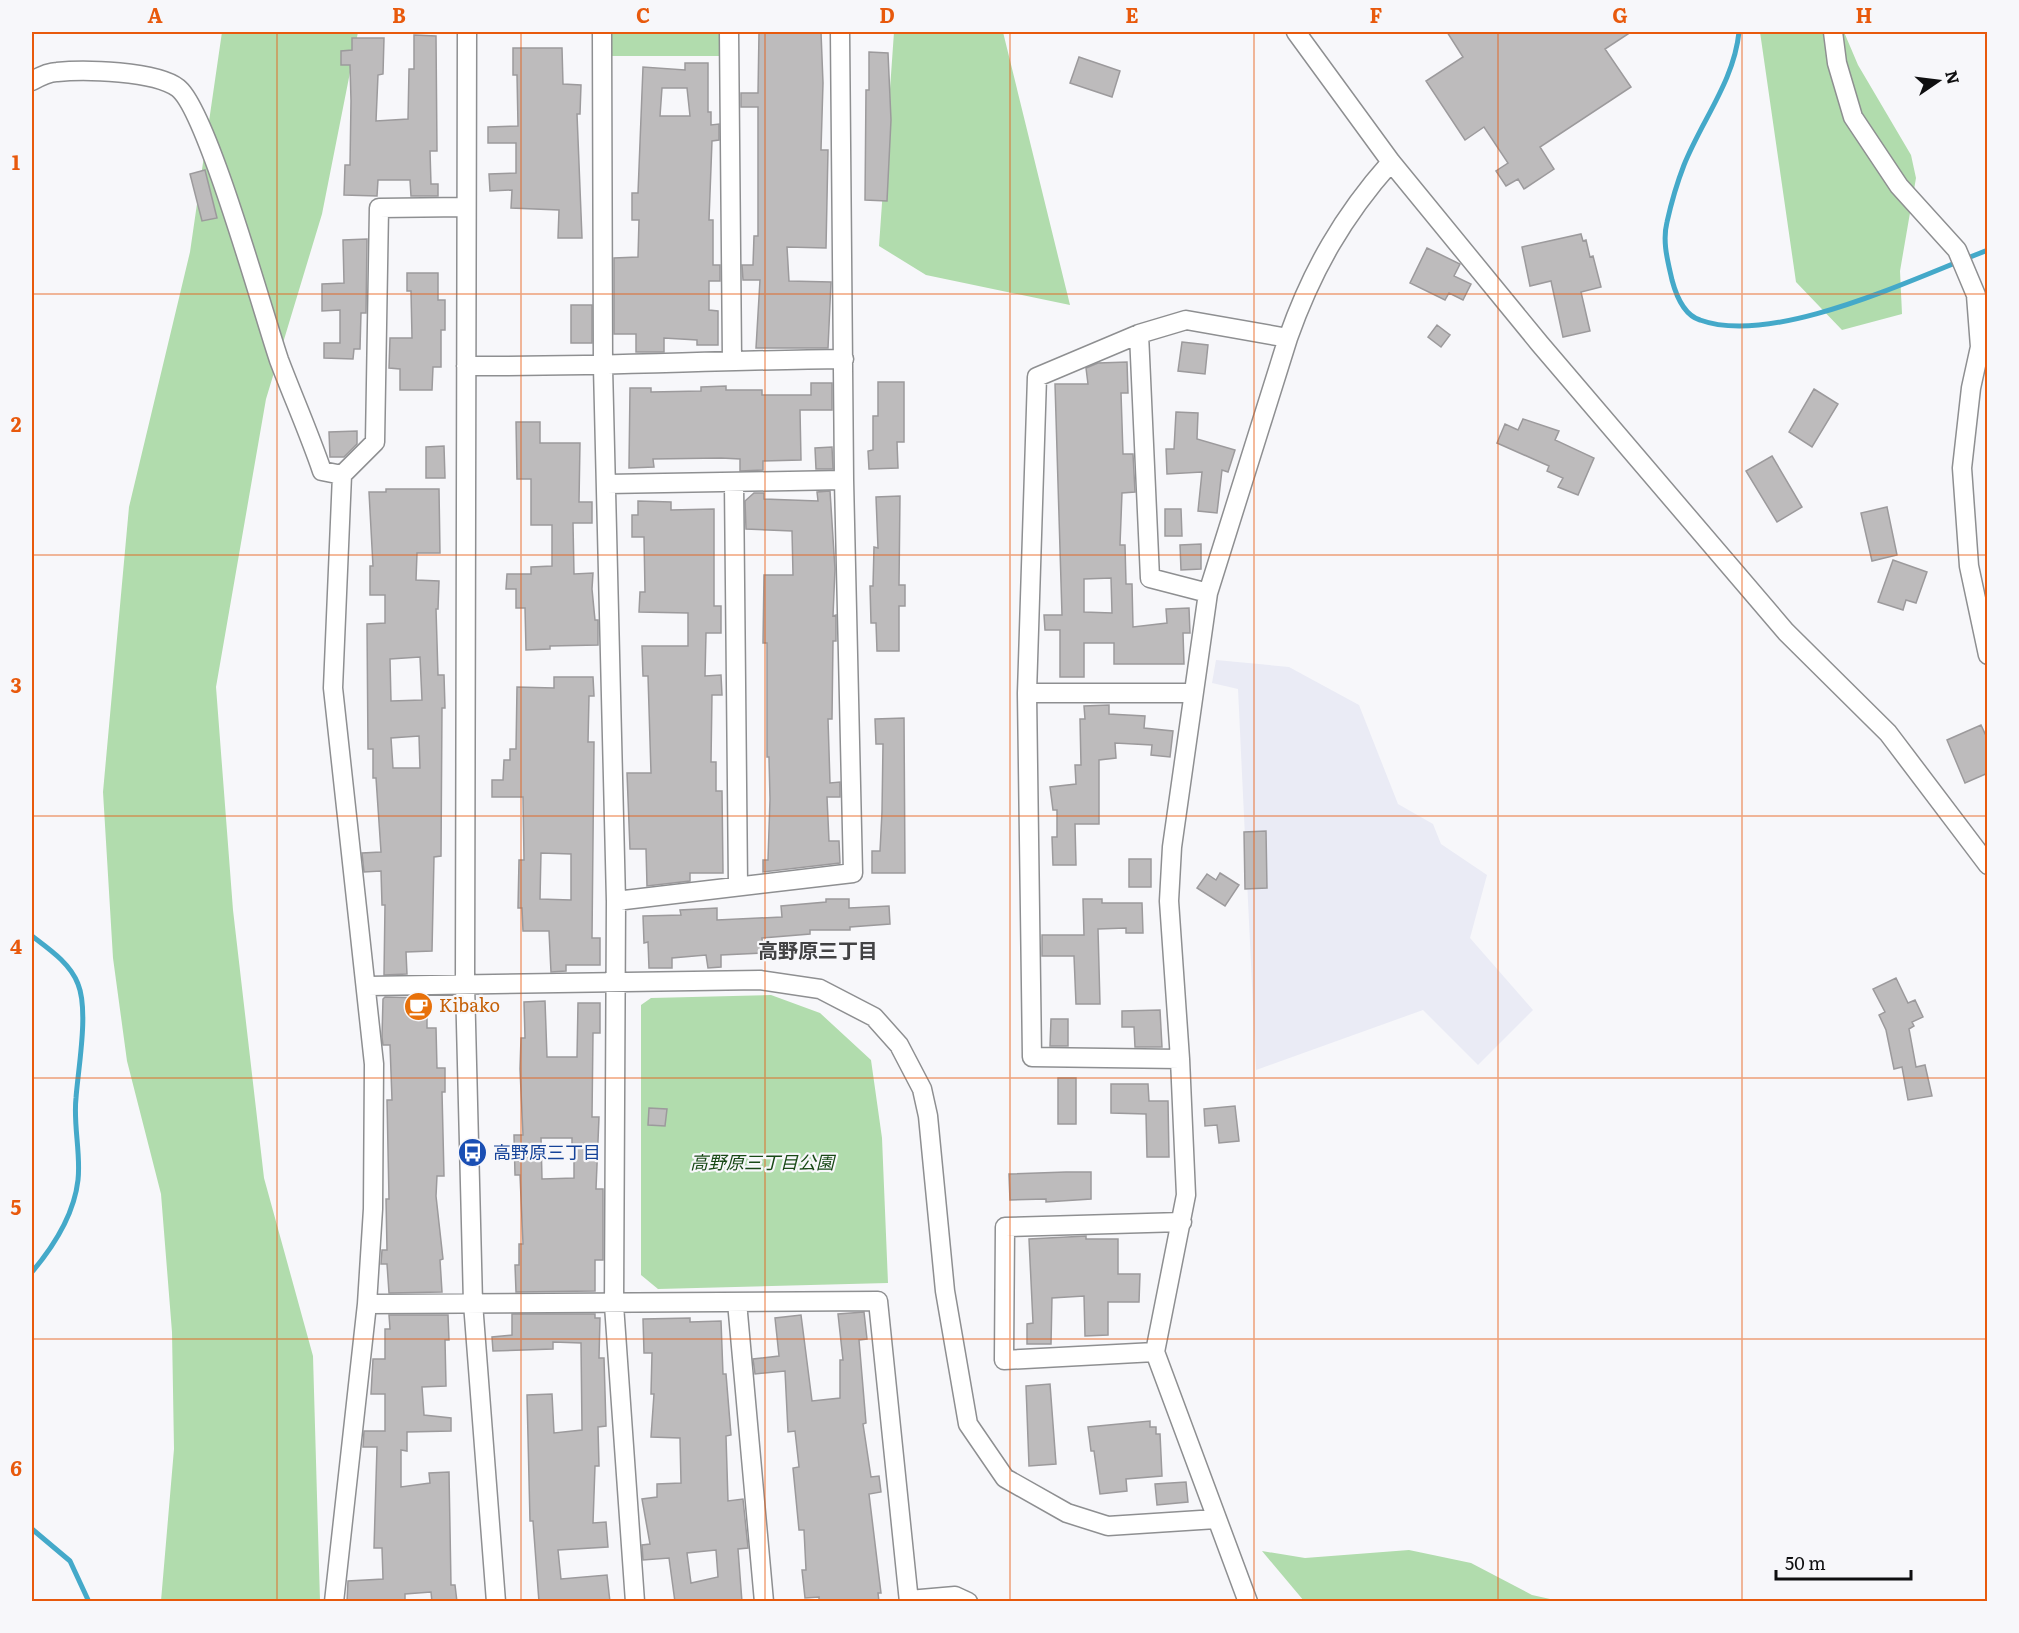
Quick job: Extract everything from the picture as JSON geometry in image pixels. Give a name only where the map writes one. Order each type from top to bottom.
[{"type":"street","points":[[467,32],[465,984],[473,1303],[496,1602]]},
{"type":"street","points":[[602,32],[603,367],[617,981],[614,1305],[635,1602]]},
{"type":"street","points":[[729,32],[732,360]]},
{"type":"street","points":[[616,901],[853,873],[844,480],[840,32]]},
{"type":"street","points":[[1296,32],[1391,162],[1540,344],[1786,632],[1888,732],[1988,865]]},
{"type":"street","points":[[1833,32],[1837,63],[1853,117],[1899,186],[1962,261],[1976,295],[1980,347],[1971,388],[1962,468],[1969,566],[1988,655]]},
{"type":"street","points":[[32,81],[55,72],[120,72],[163,81],[178,88],[191,104],[210,152],[280,361],[322,471],[342,475]]},
{"type":"street","points":[[1248,1602],[1155,1352],[1186,1195],[1180,1059],[1169,901],[1172,847],[1208,593],[1288,338],[1302,299],[1335,232],[1361,196],[1391,162]]},
{"type":"street","points":[[334,1602],[367,1304],[373,1209],[374,1064],[368,986],[333,688],[342,475],[375,442],[379,208],[465,207]]},
{"type":"street","points":[[1180,1059],[1032,1057],[1027,693],[1037,377],[1139,334],[1186,320],[1288,338]]},
{"type":"street","points":[[1139,334],[1150,578],[1208,593]]},
{"type":"street","points":[[466,366],[603,367],[732,360],[844,359]]},
{"type":"street","points":[[607,484],[844,480]]},
{"type":"street","points":[[734,483],[738,885]]},
{"type":"street","points":[[1027,693],[1193,693]]},
{"type":"street","points":[[368,986],[617,981],[770,982],[820,989],[874,1017],[899,1045],[922,1089],[928,1116],[945,1291],[968,1424],[1005,1478],[1067,1513],[1108,1526],[1216,1519]]},
{"type":"street","points":[[1155,1352],[1004,1360],[1005,1227],[1182,1222]]},
{"type":"street","points":[[367,1304],[614,1305],[878,1301],[909,1601],[955,1596],[968,1602]]},
{"type":"street","points":[[737,1302],[764,1602]]},
{"type":"shaded area","points":[[1216,660],[1289,667],[1359,705],[1398,804],[1433,824],[1441,844],[1487,875],[1470,938],[1533,1010],[1478,1065],[1423,1010],[1256,1070],[1238,689],[1212,683]]},
{"type":"green space","points":[[222,32],[358,32],[322,214],[266,399],[216,687],[233,910],[264,1178],[313,1356],[320,1601],[161,1601],[174,1449],[172,1332],[161,1194],[127,1061],[113,958],[103,792],[129,507],[190,252]]},
{"type":"green space","points":[[612,32],[720,32],[720,56],[612,56]]},
{"type":"green space","points":[[894,32],[1003,32],[1070,305],[926,275],[879,246]]},
{"type":"green space","points":[[1760,32],[1844,32],[1858,65],[1911,155],[1916,178],[1900,271],[1902,314],[1842,330],[1796,282]]},
{"type":"green space","name":"高野原三丁目公園","points":[[771,995],[820,1013],[871,1060],[882,1138],[888,1283],[658,1289],[641,1275],[641,1005],[651,998]]},
{"type":"green space","points":[[1409,1550],[1471,1563],[1532,1595],[1559,1601],[1304,1601],[1262,1551],[1305,1558]]},
{"type":"building","points":[[759,32],[821,32],[823,83],[821,150],[828,150],[826,248],[787,247],[789,281],[831,282],[828,348],[756,348],[760,280],[743,280],[742,265],[753,265],[754,236],[758,236],[758,107],[741,107],[741,93],[758,93]]},
{"type":"building","points":[[1447,32],[1631,32],[1605,49],[1631,87],[1540,147],[1554,169],[1524,189],[1518,179],[1506,186],[1496,171],[1508,163],[1484,127],[1465,140],[1426,81],[1463,57]]},
{"type":"building","points":[[414,35],[436,36],[437,151],[430,151],[431,184],[438,184],[438,196],[411,196],[410,180],[378,180],[377,196],[344,195],[345,165],[350,165],[351,101],[350,65],[341,65],[341,51],[352,50],[352,38],[384,38],[383,74],[378,75],[376,121],[408,119],[409,69],[414,69]]},
{"type":"building","points":[[513,48],[562,48],[563,84],[581,85],[580,114],[577,114],[582,238],[558,238],[559,210],[511,208],[512,190],[490,191],[489,174],[516,173],[516,143],[488,143],[488,127],[518,126],[517,75],[513,75]]},
{"type":"building","points":[[869,52],[888,53],[891,120],[887,201],[865,200],[866,90],[869,90]]},
{"type":"building","points":[[1079,57],[1120,71],[1112,97],[1070,83]]},
{"type":"building","points":[[685,63],[708,63],[708,112],[711,112],[711,125],[719,124],[719,140],[712,141],[709,220],[713,220],[713,265],[720,265],[720,281],[709,281],[709,310],[718,311],[718,345],[697,345],[697,340],[664,338],[664,352],[636,352],[636,334],[614,334],[614,258],[638,257],[639,220],[632,220],[632,193],[638,193],[643,67],[685,70]],"holes":[[[662,88],[687,88],[690,116],[660,116]]]},
{"type":"building","points":[[205,170],[217,218],[202,221],[190,174]]},
{"type":"building","points":[[1581,234],[1583,241],[1586,240],[1590,257],[1593,256],[1601,287],[1581,292],[1590,331],[1563,337],[1551,281],[1530,286],[1522,247]]},
{"type":"building","points":[[367,239],[366,313],[361,313],[360,349],[354,349],[353,359],[324,358],[324,343],[340,343],[340,310],[322,311],[322,284],[344,283],[343,240]]},
{"type":"building","points":[[1427,248],[1460,264],[1454,276],[1471,284],[1463,300],[1449,293],[1445,300],[1410,283]]},
{"type":"building","points":[[407,273],[438,273],[438,300],[445,300],[445,330],[441,330],[441,367],[433,367],[432,390],[400,390],[400,369],[389,368],[390,338],[412,338],[411,291],[407,291]]},
{"type":"building","points":[[571,305],[592,305],[592,343],[571,343]]},
{"type":"building","points":[[1437,325],[1450,335],[1441,347],[1428,337]]},
{"type":"building","points":[[1182,342],[1208,345],[1205,374],[1178,371]]},
{"type":"building","points":[[1127,362],[1128,393],[1121,393],[1123,454],[1133,454],[1135,492],[1122,493],[1120,545],[1125,545],[1126,584],[1132,584],[1133,627],[1167,623],[1166,609],[1189,608],[1190,633],[1183,633],[1184,664],[1114,664],[1114,643],[1084,643],[1084,677],[1060,677],[1060,630],[1045,630],[1044,615],[1062,615],[1055,384],[1088,384],[1086,368],[1098,363]],"holes":[[[1111,578],[1112,613],[1084,612],[1084,579]]]},
{"type":"building","points":[[878,382],[904,382],[904,442],[897,442],[898,468],[869,469],[868,451],[873,450],[873,416],[878,416]]},
{"type":"building","points":[[811,383],[832,383],[832,410],[800,410],[801,460],[763,461],[763,470],[740,471],[740,459],[721,458],[653,459],[654,467],[629,468],[630,388],[651,388],[651,392],[701,391],[701,387],[726,386],[726,390],[762,390],[762,395],[811,395]]},
{"type":"building","points":[[1814,389],[1838,404],[1812,447],[1789,432]]},
{"type":"building","points":[[1176,412],[1198,413],[1197,439],[1235,450],[1228,472],[1222,470],[1217,513],[1198,511],[1202,472],[1167,474],[1166,449],[1174,449]]},
{"type":"building","points":[[1523,419],[1559,431],[1555,440],[1594,458],[1578,495],[1558,487],[1563,478],[1547,471],[1549,466],[1497,443],[1505,424],[1518,430]]},
{"type":"building","points":[[516,422],[540,422],[540,443],[580,443],[579,502],[592,502],[592,523],[573,523],[574,574],[593,573],[592,589],[595,620],[598,620],[598,645],[550,646],[550,649],[526,650],[525,608],[516,608],[516,589],[506,589],[507,574],[531,574],[531,567],[552,566],[552,525],[531,525],[531,479],[517,479]]},
{"type":"building","points":[[357,431],[357,444],[344,457],[330,457],[329,432]]},
{"type":"building","points":[[444,446],[445,478],[426,478],[426,447]]},
{"type":"building","points":[[832,447],[833,469],[816,469],[815,448]]},
{"type":"building","points":[[1772,456],[1802,507],[1777,522],[1746,471]]},
{"type":"building","points":[[386,489],[439,489],[440,553],[417,553],[416,580],[439,581],[438,609],[436,609],[438,675],[444,675],[445,708],[442,708],[441,856],[434,857],[432,951],[406,952],[407,974],[384,975],[385,905],[382,905],[381,871],[364,872],[362,853],[381,852],[376,778],[373,778],[373,749],[368,749],[367,624],[385,623],[385,595],[370,595],[370,566],[373,566],[369,492],[386,492]],"holes":[[[420,657],[422,700],[391,701],[390,659]],[[419,736],[420,768],[393,768],[391,738]]]},
{"type":"building","points":[[830,491],[835,569],[833,616],[836,615],[836,641],[833,641],[832,719],[828,719],[830,783],[840,782],[840,797],[827,797],[829,841],[839,841],[840,863],[763,872],[763,860],[768,860],[770,799],[769,757],[767,757],[767,643],[763,643],[764,575],[793,575],[792,531],[746,529],[745,501],[754,493],[764,493],[764,499],[818,501],[817,492]]},
{"type":"building","points":[[900,496],[899,585],[905,585],[905,606],[899,606],[899,651],[877,651],[876,623],[871,623],[870,586],[873,586],[874,547],[878,548],[876,497]]},
{"type":"building","points":[[638,501],[671,502],[671,510],[714,509],[714,606],[721,606],[721,633],[706,633],[705,676],[721,675],[722,695],[712,695],[711,762],[716,762],[716,791],[722,791],[723,873],[690,873],[690,881],[647,886],[646,849],[630,849],[627,773],[651,773],[648,676],[643,676],[642,646],[688,646],[688,613],[639,612],[640,592],[645,592],[644,537],[632,537],[632,515],[638,515]]},
{"type":"building","points":[[1887,507],[1897,555],[1872,561],[1861,513]]},
{"type":"building","points":[[1165,509],[1181,509],[1182,536],[1165,536]]},
{"type":"building","points":[[1201,544],[1201,569],[1181,570],[1180,545]]},
{"type":"building","points":[[1893,560],[1927,572],[1916,603],[1906,600],[1903,610],[1878,602]]},
{"type":"building","points":[[554,677],[593,677],[594,696],[589,696],[588,742],[594,742],[592,938],[600,938],[600,965],[566,965],[566,971],[551,972],[549,931],[523,931],[522,908],[518,908],[519,860],[524,860],[523,797],[492,797],[492,780],[503,780],[504,760],[510,760],[510,749],[516,749],[517,687],[554,688]],"holes":[[[541,853],[571,854],[571,900],[540,899]]]},
{"type":"building","points":[[1109,705],[1109,714],[1145,716],[1144,728],[1173,731],[1170,757],[1151,755],[1152,745],[1115,743],[1116,758],[1099,760],[1099,824],[1075,824],[1076,865],[1053,865],[1052,837],[1057,837],[1057,810],[1053,810],[1050,787],[1076,784],[1075,765],[1081,765],[1080,719],[1085,719],[1084,706]]},
{"type":"building","points":[[904,718],[905,873],[872,873],[872,851],[880,851],[882,812],[883,744],[876,744],[875,719]]},
{"type":"building","points":[[1981,725],[1988,740],[1988,773],[1965,783],[1947,740]]},
{"type":"building","points":[[1266,831],[1267,888],[1245,889],[1244,832]]},
{"type":"building","points":[[1129,859],[1151,859],[1151,887],[1129,887]]},
{"type":"building","points":[[1220,873],[1239,885],[1225,906],[1197,888],[1207,874],[1216,880]]},
{"type":"building","points":[[826,899],[849,899],[849,908],[889,906],[890,924],[850,927],[850,930],[810,930],[810,934],[762,938],[763,953],[721,955],[721,967],[708,968],[706,955],[672,958],[672,968],[649,968],[648,942],[644,943],[643,916],[681,915],[680,910],[717,908],[717,920],[782,917],[781,906],[826,902]]},
{"type":"building","points":[[1083,899],[1102,899],[1102,903],[1142,903],[1143,933],[1126,933],[1126,928],[1098,929],[1100,1004],[1076,1004],[1074,956],[1042,956],[1042,935],[1084,935]]},
{"type":"building","points":[[1896,978],[1908,1003],[1915,1000],[1923,1017],[1912,1022],[1914,1026],[1909,1029],[1916,1067],[1925,1065],[1932,1096],[1908,1100],[1902,1067],[1894,1069],[1886,1030],[1879,1015],[1885,1012],[1873,989]]},
{"type":"building","points":[[385,997],[427,998],[427,1028],[436,1028],[437,1068],[445,1068],[445,1092],[442,1092],[444,1176],[437,1176],[436,1196],[443,1259],[440,1260],[442,1292],[389,1293],[387,1264],[381,1264],[382,1250],[387,1250],[386,1199],[389,1199],[387,1100],[392,1100],[390,1045],[383,1045],[382,1037],[383,999]]},
{"type":"building","points":[[545,1001],[547,1057],[577,1057],[578,1003],[600,1003],[600,1033],[593,1033],[592,1117],[599,1117],[596,1189],[603,1189],[603,1260],[595,1260],[595,1291],[516,1292],[515,1265],[519,1265],[519,1244],[523,1244],[520,1175],[515,1175],[514,1135],[523,1135],[520,1069],[521,1038],[525,1038],[524,1002]],"holes":[[[541,1138],[572,1138],[574,1178],[542,1179]]]},
{"type":"building","points":[[1160,1010],[1162,1047],[1135,1047],[1134,1027],[1122,1027],[1122,1011]]},
{"type":"building","points":[[1051,1019],[1068,1019],[1068,1046],[1050,1046]]},
{"type":"building","points":[[1058,1078],[1076,1078],[1076,1124],[1058,1124]]},
{"type":"building","points":[[1111,1084],[1148,1084],[1149,1101],[1168,1101],[1169,1157],[1147,1157],[1146,1114],[1111,1113]]},
{"type":"building","points":[[1235,1106],[1239,1141],[1219,1143],[1217,1125],[1205,1126],[1204,1109]]},
{"type":"building","points":[[649,1108],[667,1109],[665,1126],[648,1125]]},
{"type":"building","points":[[1091,1172],[1091,1199],[1046,1202],[1046,1199],[1010,1200],[1009,1174]]},
{"type":"building","points":[[1086,1236],[1086,1239],[1118,1239],[1118,1274],[1140,1274],[1139,1302],[1108,1302],[1108,1335],[1085,1336],[1084,1296],[1052,1298],[1051,1344],[1027,1344],[1027,1324],[1033,1323],[1029,1239]]},
{"type":"building","points":[[864,1312],[867,1339],[859,1340],[866,1423],[863,1424],[871,1477],[879,1476],[881,1492],[869,1494],[881,1593],[878,1593],[879,1602],[819,1602],[819,1597],[805,1598],[802,1570],[806,1570],[804,1530],[799,1530],[793,1468],[799,1467],[795,1431],[788,1432],[785,1371],[755,1374],[753,1359],[779,1356],[775,1318],[801,1315],[812,1401],[840,1398],[840,1360],[843,1360],[838,1314]]},
{"type":"building","points":[[512,1314],[595,1314],[595,1318],[600,1318],[599,1358],[604,1358],[606,1426],[598,1427],[599,1466],[595,1466],[593,1523],[606,1522],[608,1547],[558,1550],[561,1579],[607,1575],[610,1602],[539,1602],[533,1521],[530,1521],[527,1395],[552,1394],[554,1433],[582,1430],[581,1343],[553,1342],[553,1349],[493,1351],[492,1337],[512,1335]]},
{"type":"building","points":[[389,1315],[448,1315],[449,1340],[445,1340],[446,1386],[422,1387],[424,1415],[451,1418],[451,1431],[407,1432],[407,1451],[401,1450],[401,1487],[430,1483],[429,1473],[449,1472],[451,1585],[455,1585],[457,1602],[432,1602],[431,1592],[405,1594],[405,1602],[347,1602],[348,1581],[383,1579],[382,1548],[374,1548],[377,1447],[363,1447],[364,1431],[385,1431],[385,1394],[371,1394],[373,1359],[385,1359],[385,1329],[390,1329]]},
{"type":"building","points":[[690,1318],[690,1322],[721,1321],[723,1374],[726,1374],[731,1435],[726,1436],[728,1501],[743,1499],[748,1548],[738,1549],[742,1602],[675,1602],[669,1558],[643,1560],[642,1545],[650,1544],[642,1499],[657,1497],[657,1484],[681,1483],[680,1438],[651,1437],[654,1394],[651,1394],[652,1353],[644,1353],[643,1319]],"holes":[[[716,1550],[718,1577],[691,1583],[687,1553]]]},
{"type":"building","points":[[1050,1384],[1056,1464],[1029,1466],[1026,1386]]},
{"type":"building","points":[[1150,1421],[1150,1427],[1156,1427],[1156,1434],[1160,1434],[1162,1476],[1126,1479],[1127,1491],[1100,1494],[1088,1427]]},
{"type":"building","points":[[1186,1482],[1188,1502],[1157,1505],[1155,1484]]},
{"type":"waterway","points":[[1739,32],[1736,50],[1724,84],[1681,172],[1666,229],[1666,252],[1672,280],[1678,298],[1689,314],[1700,320],[1731,326],[1766,324],[1805,317],[1885,291],[1988,250]]},
{"type":"waterway","points":[[32,936],[70,969],[78,984],[83,1009],[75,1108],[79,1170],[76,1193],[62,1229],[32,1272]]},
{"type":"waterway","points":[[32,1529],[70,1561],[89,1602]]},
{"type":"place","name":"Kibako","points":[[418,1006]]},
{"type":"place","name":"高野原三丁目","points":[[472,1153]]},
{"type":"district","name":"高野原三丁目","points":[[818,951]]}]
